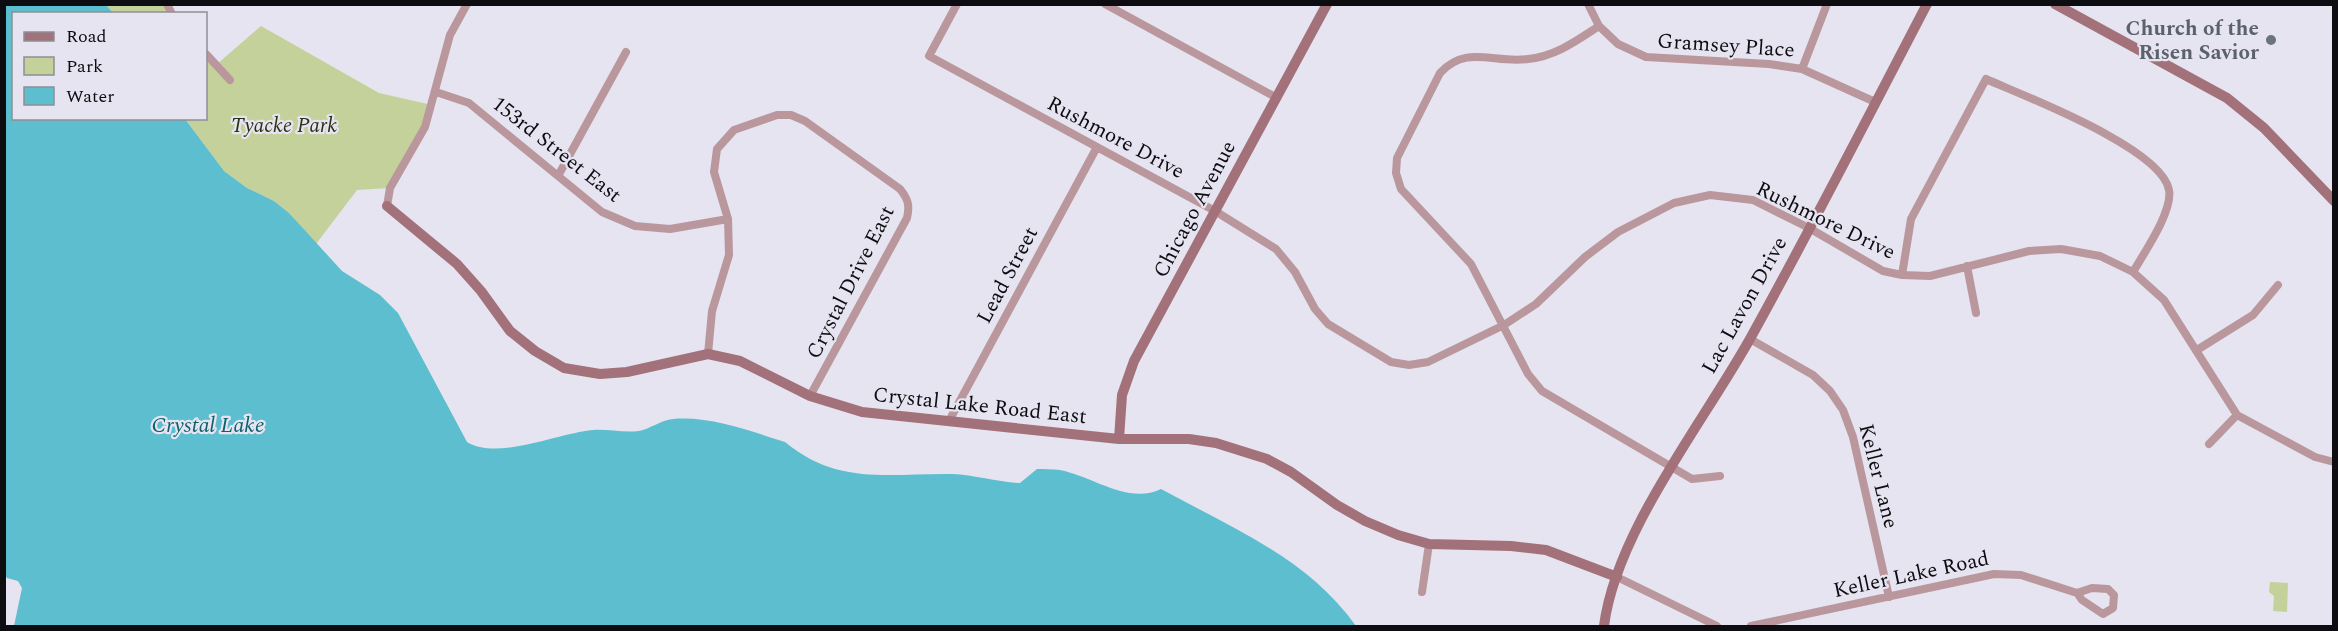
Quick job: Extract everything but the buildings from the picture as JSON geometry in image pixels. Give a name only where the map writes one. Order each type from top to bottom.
[{"type":"street","points":[[387,206],[390,188],[425,127],[450,35],[467,4]]},
{"type":"street","name":"Rushmore Drive","points":[[957,4],[929,56],[1215,211],[1276,249],[1295,272],[1315,309],[1328,324],[1391,362],[1409,365],[1428,362],[1504,324],[1536,304],[1585,257],[1618,232],[1674,203],[1710,195],[1753,200],[1809,228],[1883,271],[1902,275],[1930,276],[2029,251],[2061,249],[2100,256],[2133,272],[2164,300],[2237,415],[2315,458],[2334,462]]},
{"type":"street","points":[[1105,4],[1276,98]]},
{"type":"street","name":"Chicago Avenue","points":[[1119,439],[1122,395],[1134,361],[1327,4]]},
{"type":"street","name":"Gramsey Place","points":[[1588,4],[1599,26],[1618,44],[1646,57],[1769,63],[1802,69],[1874,101],[1877,99]]},
{"type":"street","points":[[1802,69],[1827,4]]},
{"type":"street","name":"Lac Lavon Drive","points":[[1604,627],[1617,577],[1632,539],[1750,339],[1927,4]]},
{"type":"street","points":[[2055,4],[2227,98],[2264,128],[2334,201]]},
{"type":"street","points":[[1599,26],[1562,51],[1527,60],[1468,56],[1450,62],[1440,73],[1397,158],[1396,173],[1401,189],[1471,264],[1528,374],[1542,391],[1692,479],[1720,476]]},
{"type":"street","points":[[558,176],[626,52]]},
{"type":"street","points":[[207,55],[230,80]]},
{"type":"street","points":[[1902,275],[1911,219],[1986,79],[2106,132],[2163,175],[2170,190],[2168,207],[2133,272]]},
{"type":"street","name":"153rd Street East","points":[[436,92],[469,103],[602,212],[635,226],[670,229],[728,219]]},
{"type":"street","name":"Crystal Drive East","points":[[728,219],[714,172],[717,148],[734,130],[777,115],[791,115],[805,121],[895,186],[907,198],[909,208],[907,218],[810,396]]},
{"type":"street","name":"Lead Street","points":[[949,421],[1097,147]]},
{"type":"street","name":"Crystal Lake Road East","points":[[387,206],[457,264],[481,291],[510,331],[535,351],[564,368],[609,374],[708,354],[740,362],[810,396],[862,412],[1119,439],[1189,439],[1239,448],[1291,472],[1365,521],[1398,535],[1429,544],[1511,546],[1546,550],[1617,577]]},
{"type":"street","points":[[708,354],[712,310],[729,255],[728,219]]},
{"type":"street","points":[[1967,266],[1976,314]]},
{"type":"street","points":[[2197,350],[2253,315],[2278,285]]},
{"type":"street","name":"Keller Lane","points":[[1750,339],[1813,375],[1830,391],[1843,410],[1853,437],[1889,597]]},
{"type":"street","points":[[2209,444],[2237,415]]},
{"type":"street","points":[[1422,592],[1429,544]]},
{"type":"street","name":"Keller Lake Road","points":[[1751,627],[1995,574],[2021,575],[2077,593]]},
{"type":"street","points":[[1617,577],[1717,627]]},
{"type":"green space","points":[[106,5],[167,5],[171,12],[112,12]]},
{"type":"green space","name":"Tyacke Park","points":[[261,26],[379,93],[432,105],[390,188],[357,190],[316,244],[289,213],[274,201],[247,188],[224,171],[186,120],[207,120],[207,55],[216,65]]},
{"type":"green space","points":[[2270,582],[2288,583],[2287,612],[2273,611],[2274,596],[2269,592]]},
{"type":"water","name":"Crystal Lake","points":[[4,5],[106,5],[112,12],[12,12],[12,120],[186,120],[224,171],[247,188],[274,201],[289,213],[342,271],[380,295],[398,313],[467,442],[495,449],[593,430],[639,431],[673,419],[687,419],[730,425],[785,442],[805,456],[825,465],[865,474],[952,474],[1020,483],[1037,469],[1051,469],[1072,473],[1123,492],[1136,494],[1161,489],[1241,532],[1292,563],[1337,602],[1356,626],[14,626],[22,588],[18,581],[7,578],[4,574]]},
{"type":"place","name":"Church of the Risen Savior","points":[[2271,40]]}]
